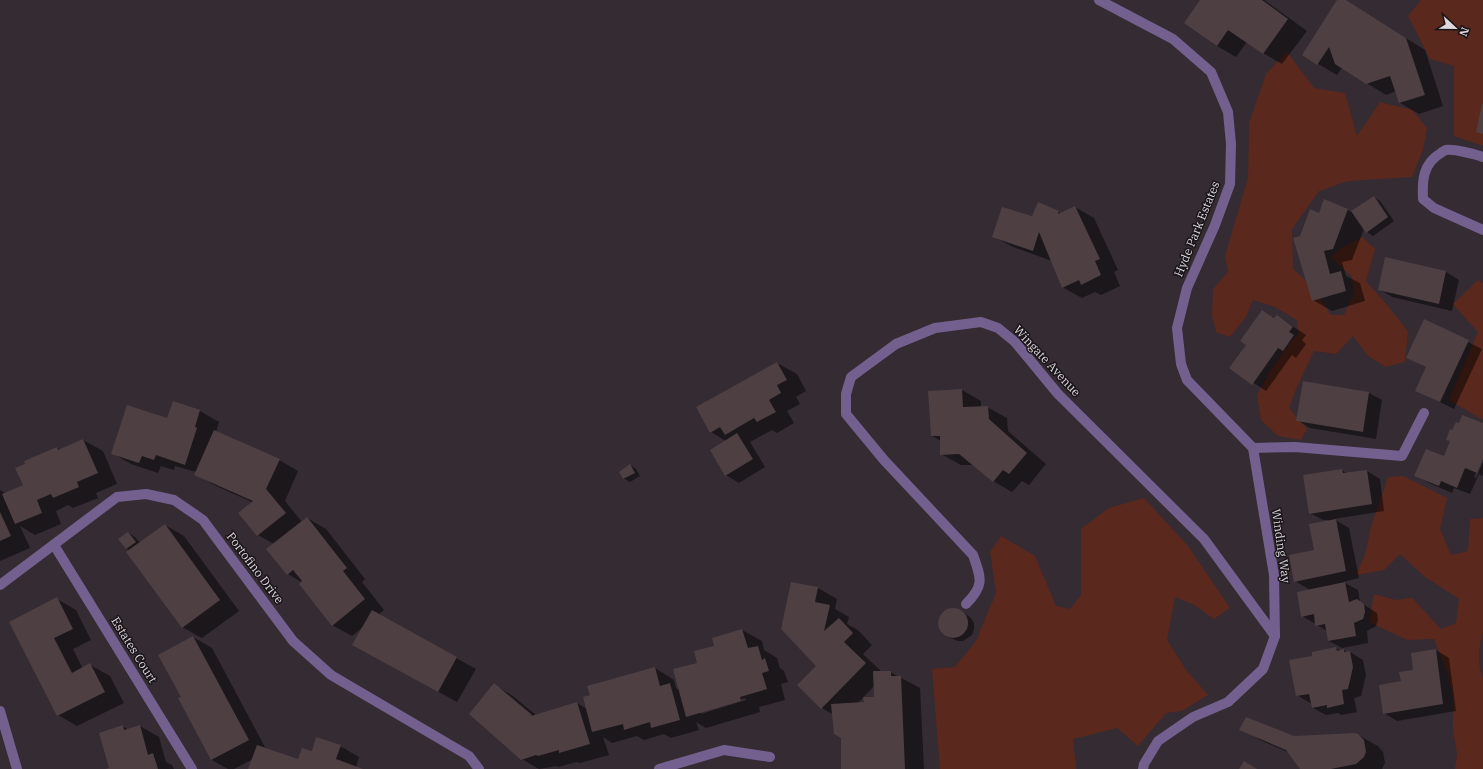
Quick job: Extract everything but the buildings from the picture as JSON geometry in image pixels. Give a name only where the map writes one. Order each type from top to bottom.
[{"type":"street","name":"Hyde Park Estates","points":[[1099,0],[1173,39],[1211,72],[1228,112],[1231,144],[1230,184],[1215,225],[1187,288],[1177,328],[1181,364],[1188,380],[1253,448]]},
{"type":"street","points":[[1483,157],[1473,153],[1446,150],[1434,157],[1425,168],[1422,182],[1423,199],[1434,208],[1483,230]]},
{"type":"street","name":"Wingate Avenue","points":[[966,604],[976,595],[980,584],[979,572],[973,555],[884,460],[846,414],[846,394],[851,377],[896,344],[935,328],[981,322],[998,328],[1015,342],[1058,394],[1204,539],[1275,636]]},
{"type":"street","points":[[1253,448],[1295,447],[1402,456],[1424,413]]},
{"type":"street","name":"Winding Way","points":[[1143,769],[1144,764],[1158,741],[1193,717],[1228,702],[1263,669],[1275,636],[1274,575],[1253,448]]},
{"type":"street","name":"Portofino Drive","points":[[0,585],[117,497],[146,494],[174,500],[203,520],[293,641],[331,675],[469,756],[479,769]]},
{"type":"street","name":"Estates Court","points":[[54,545],[192,769]]},
{"type":"street","points":[[0,711],[17,769]]},
{"type":"street","points":[[659,769],[724,750],[770,757]]},
{"type":"shaded area","points":[[1421,0],[1483,0],[1483,146],[1454,136],[1454,66],[1430,59],[1408,16]]},
{"type":"shaded area","points":[[1287,52],[1314,88],[1345,93],[1357,136],[1380,102],[1412,110],[1427,128],[1423,150],[1412,177],[1348,181],[1319,191],[1292,229],[1293,269],[1313,287],[1331,315],[1344,315],[1354,295],[1352,277],[1331,257],[1340,249],[1362,237],[1375,249],[1366,281],[1408,331],[1405,362],[1386,367],[1368,356],[1353,336],[1336,354],[1314,351],[1296,389],[1289,408],[1307,429],[1301,440],[1278,436],[1261,420],[1257,395],[1272,368],[1298,333],[1297,320],[1275,307],[1253,300],[1246,317],[1230,337],[1216,332],[1212,316],[1213,289],[1228,272],[1225,256],[1248,178],[1249,123],[1266,74]]},
{"type":"shaded area","points":[[1478,280],[1483,283],[1483,420],[1449,400],[1478,332],[1453,304]]},
{"type":"shaded area","points":[[1403,476],[1447,498],[1440,529],[1451,555],[1468,551],[1470,519],[1483,518],[1483,633],[1479,656],[1483,678],[1483,769],[1455,769],[1457,754],[1453,730],[1453,697],[1447,671],[1434,639],[1407,640],[1369,622],[1374,594],[1396,600],[1412,598],[1441,629],[1456,623],[1459,599],[1424,576],[1400,554],[1384,570],[1356,575],[1365,555],[1371,527],[1388,477]]},
{"type":"shaded area","points":[[1144,498],[1188,546],[1230,608],[1214,619],[1194,605],[1175,597],[1167,640],[1186,670],[1208,695],[1182,711],[1166,713],[1138,746],[1117,728],[1073,739],[1076,769],[940,769],[932,669],[955,667],[976,641],[996,593],[990,552],[1001,536],[1035,556],[1056,606],[1070,609],[1081,595],[1081,529],[1109,508]]}]
